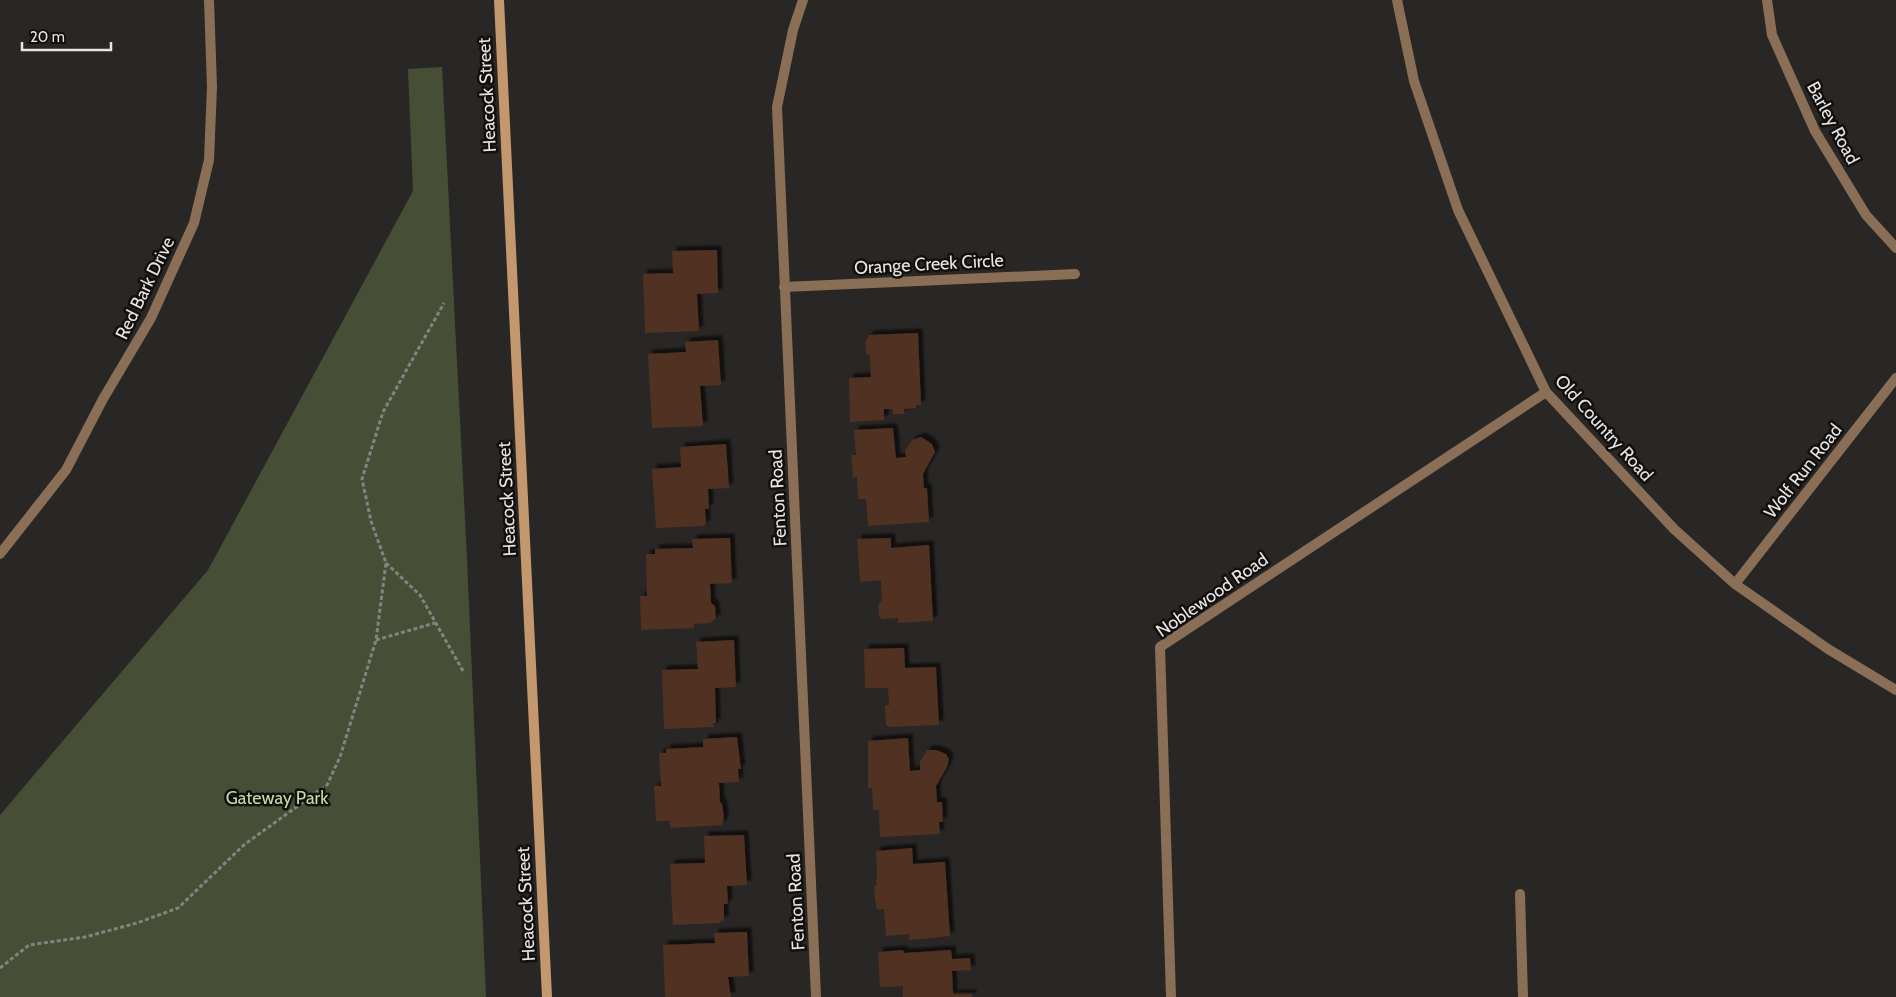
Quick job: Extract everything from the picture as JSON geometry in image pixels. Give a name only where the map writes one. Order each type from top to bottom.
[{"type":"main road","name":"Heacock Street","points":[[499,0],[547,997]]},
{"type":"street","name":"Red Bark Drive","points":[[0,554],[66,470],[103,399],[151,318],[194,223],[208,160],[212,86],[209,0]]},
{"type":"street","name":"Fenton Road","points":[[803,0],[793,30],[776,107],[816,997]]},
{"type":"street","name":"Old Country Road","points":[[1397,0],[1414,82],[1458,210],[1546,392],[1674,529],[1735,584],[1828,649],[1896,690]]},
{"type":"street","name":"Barley Road","points":[[1767,0],[1772,35],[1815,131],[1866,216],[1896,248]]},
{"type":"street","name":"Orange Creek Circle","points":[[784,287],[1076,274]]},
{"type":"street","name":"Wolf Run Road","points":[[1735,584],[1896,378]]},
{"type":"street","name":"Noblewood Road","points":[[1171,997],[1160,647],[1546,392]]},
{"type":"street","points":[[1520,894],[1523,997]]},
{"type":"path","points":[[0,968],[29,945],[85,937],[137,923],[178,908],[245,844],[327,785],[340,757],[376,640],[386,563],[371,521],[362,479],[383,412],[444,303]]},
{"type":"path","points":[[386,563],[420,595],[463,671]]},
{"type":"path","points":[[376,640],[435,623]]},
{"type":"green space","name":"Gateway Park","points":[[442,67],[467,559],[486,997],[0,997],[0,815],[208,570],[413,191],[408,69]]},
{"type":"building","points":[[717,250],[718,293],[697,294],[699,331],[645,333],[643,274],[673,273],[672,251]]},
{"type":"building","points":[[918,333],[921,405],[916,405],[916,408],[904,409],[904,414],[893,414],[893,409],[884,409],[884,420],[850,422],[849,378],[871,377],[870,356],[866,353],[865,343],[869,335]]},
{"type":"building","points":[[718,340],[721,385],[700,386],[703,426],[652,428],[648,354],[686,352],[685,342]]},
{"type":"building","points":[[893,428],[896,458],[906,457],[905,451],[912,440],[921,437],[932,444],[935,452],[923,474],[924,488],[927,488],[929,522],[868,526],[866,499],[858,499],[857,477],[853,477],[851,455],[856,455],[854,430]]},
{"type":"building","points":[[726,444],[729,488],[708,489],[709,509],[705,509],[706,523],[704,526],[656,528],[652,469],[681,467],[680,447]]},
{"type":"building","points":[[730,538],[732,583],[710,584],[711,603],[715,606],[716,618],[710,623],[694,624],[694,628],[641,630],[640,596],[647,596],[646,554],[655,554],[655,549],[693,548],[692,539]]},
{"type":"building","points":[[891,538],[891,548],[929,545],[933,621],[898,623],[898,618],[882,619],[879,616],[878,605],[882,600],[881,580],[860,582],[857,539]]},
{"type":"building","points":[[734,640],[736,687],[715,688],[716,723],[713,723],[714,727],[664,729],[662,670],[698,669],[696,642]]},
{"type":"building","points":[[904,648],[905,668],[936,667],[939,725],[889,727],[886,725],[885,705],[889,705],[888,688],[865,688],[864,649]]},
{"type":"building","points":[[737,737],[741,769],[738,769],[739,782],[719,783],[720,802],[724,817],[722,825],[670,828],[670,821],[656,821],[654,786],[661,786],[659,753],[666,753],[666,749],[703,747],[703,739]]},
{"type":"building","points":[[908,738],[910,771],[920,770],[920,762],[927,750],[936,750],[946,754],[949,759],[947,767],[936,786],[937,802],[942,802],[943,822],[939,822],[940,834],[880,837],[879,810],[873,810],[872,788],[868,788],[868,741]]},
{"type":"building","points":[[744,835],[747,885],[727,886],[728,904],[724,904],[724,920],[720,921],[720,923],[673,925],[670,864],[705,863],[704,836]]},
{"type":"building","points":[[912,848],[913,864],[945,862],[950,936],[909,940],[909,934],[886,936],[884,909],[877,909],[875,900],[876,851]]},
{"type":"building","points":[[747,932],[749,976],[728,977],[731,997],[665,997],[663,945],[715,943],[714,933]]},
{"type":"building","points":[[903,950],[904,953],[951,950],[952,959],[970,958],[971,970],[952,971],[953,994],[972,994],[972,997],[903,997],[903,986],[880,987],[878,952]]}]
